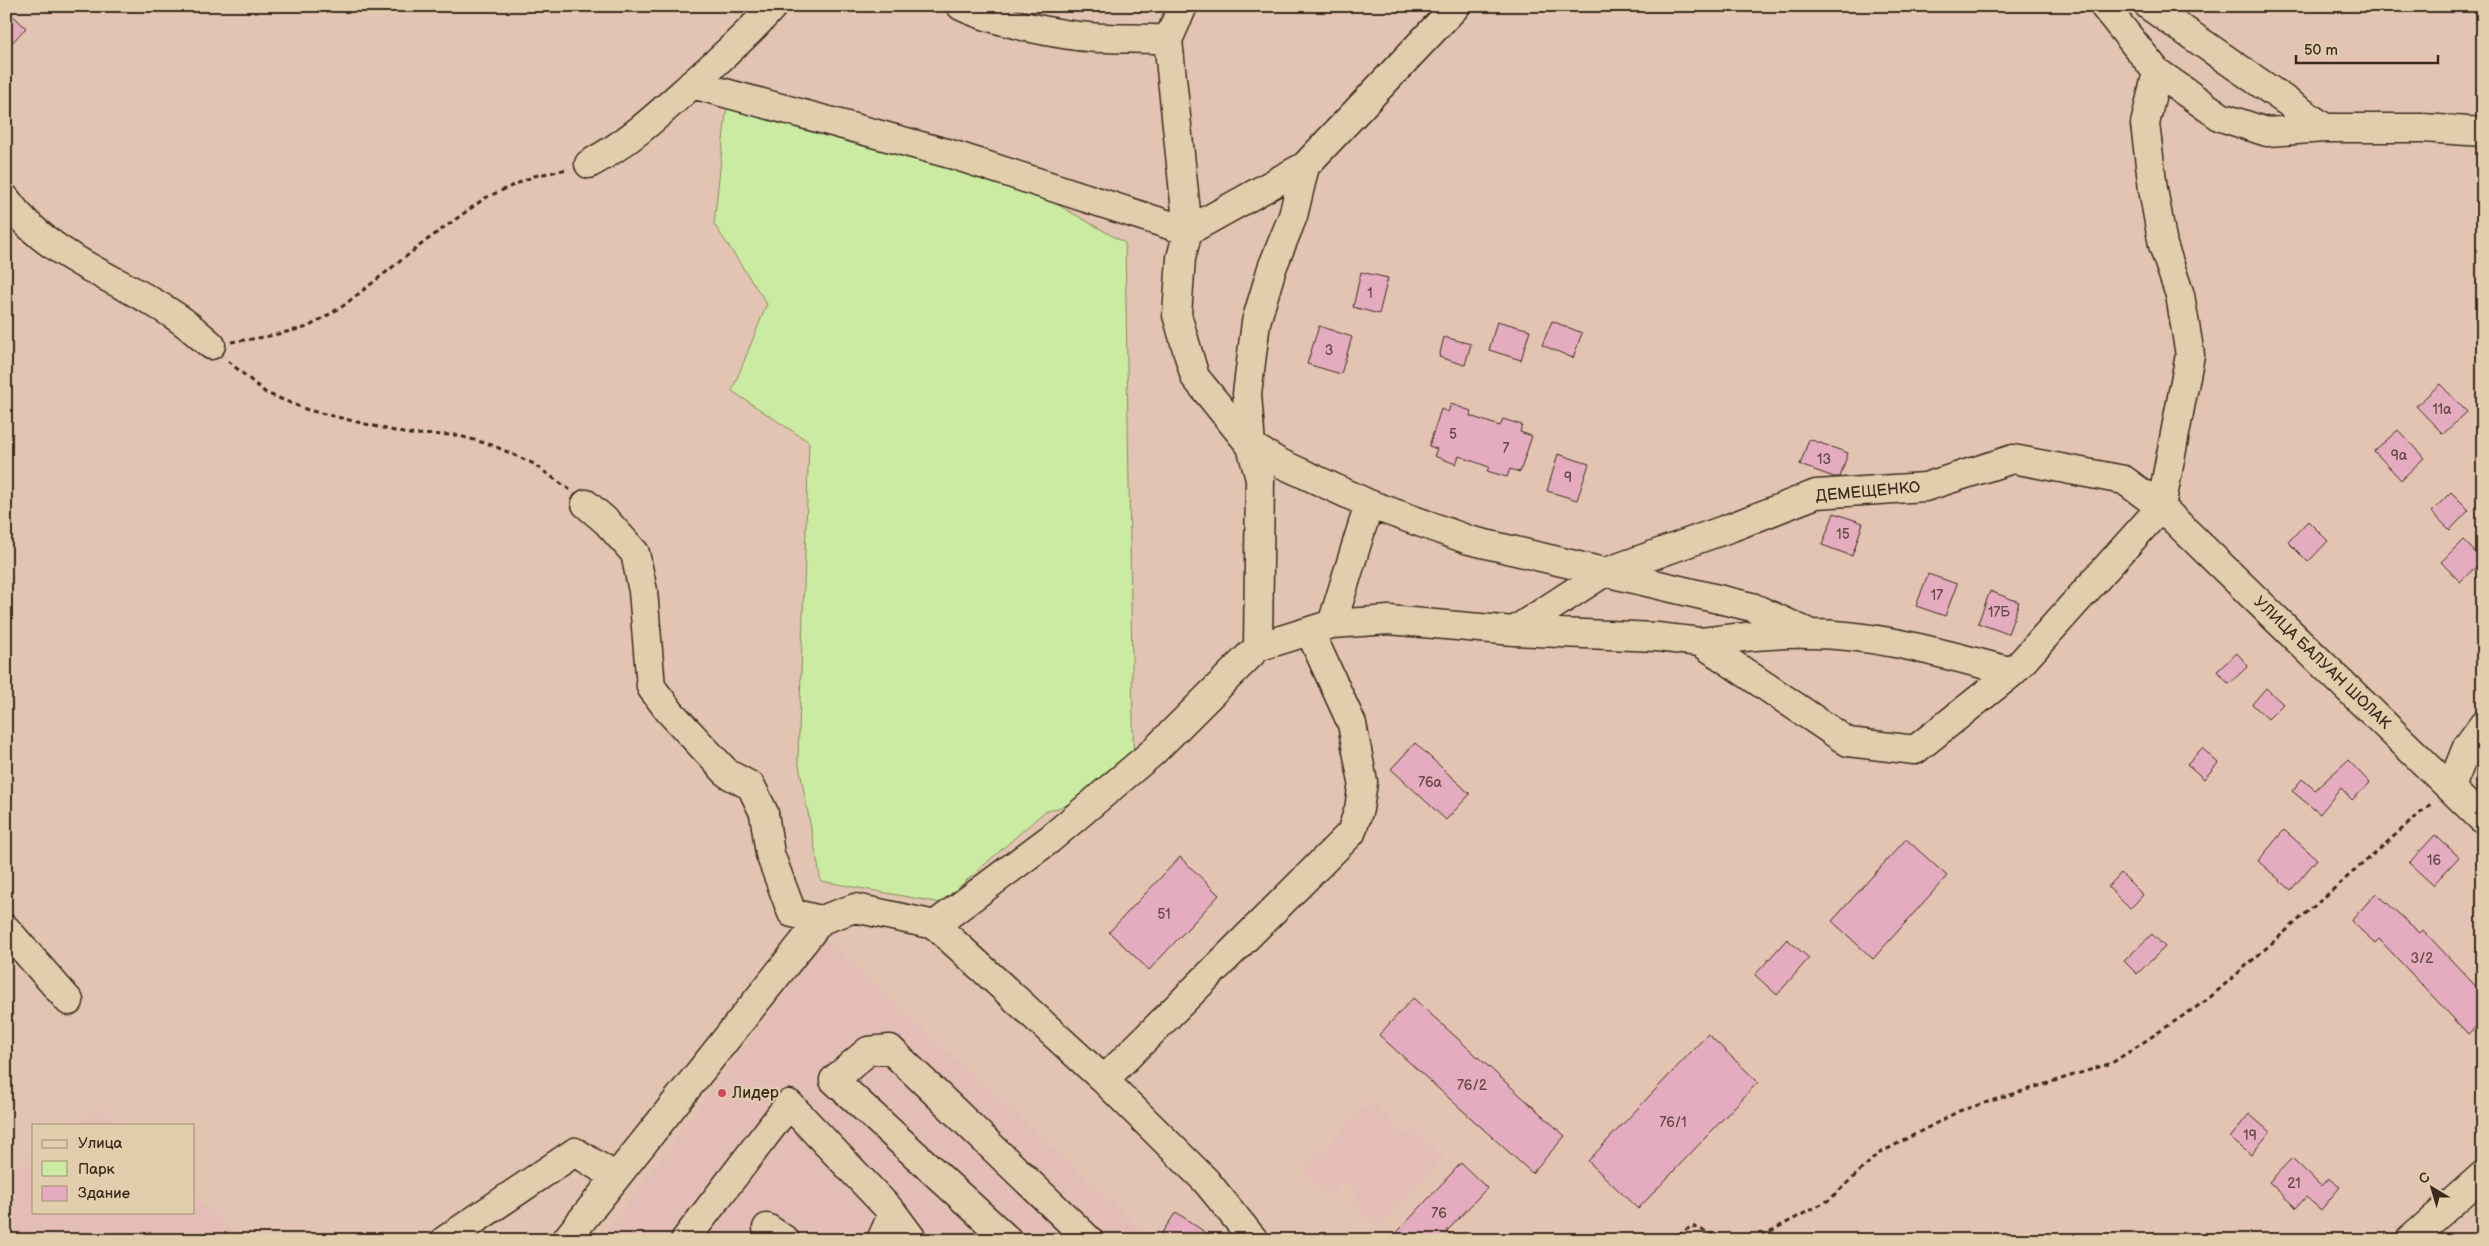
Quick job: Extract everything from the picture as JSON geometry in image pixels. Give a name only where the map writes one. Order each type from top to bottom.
[{"type":"street","points":[[589,164],[611,152],[658,117],[757,26],[773,6]]},
{"type":"street","points":[[961,6],[977,14],[1050,30],[1105,38],[1168,40]]},
{"type":"street","points":[[1184,6],[1168,40],[1188,231],[1181,258],[1177,314],[1195,377],[1251,446],[1280,463],[1369,504],[1469,540],[1752,607],[1811,634]]},
{"type":"street","points":[[692,84],[954,155],[1188,231],[1305,166],[1456,6]]},
{"type":"street","points":[[2104,6],[2157,72],[2221,117],[2267,132],[2325,128],[2423,128],[2483,132]]},
{"type":"street","points":[[2149,6],[2325,128]]},
{"type":"street","points":[[1700,642],[1848,742],[1915,750],[2013,672],[2161,507],[2190,354],[2180,295],[2163,245],[2153,190],[2145,124],[2157,72]]},
{"type":"street","points":[[1258,647],[1260,479],[1251,446],[1246,394],[1256,322],[1272,268],[1293,216],[1305,166]]},
{"type":"street","points":[[6,199],[43,239],[83,265],[178,318],[211,345]]},
{"type":"street","name":"ДЕМЕЩЕНКО","points":[[1514,631],[1603,573],[1732,527],[1816,494],[1926,487],[2013,459],[2124,480],[2161,507]]},
{"type":"street","points":[[586,504],[607,522],[635,552],[643,591],[651,687],[670,712],[728,774],[751,786],[764,814],[770,854],[782,893],[792,913],[821,920]]},
{"type":"street","points":[[1104,1080],[1351,833],[1359,808],[1362,782],[1352,724],[1321,628],[1369,504]]},
{"type":"street","name":"УЛИЦА БАЛУАН ШОЛАК","points":[[2161,507],[2483,820]]},
{"type":"street","points":[[935,925],[1050,839],[1152,753],[1258,647],[1321,628],[1389,620],[1514,631],[1657,637],[1700,642],[1748,636],[1811,634],[1854,637],[1918,647],[2013,672]]},
{"type":"street","points":[[2451,787],[2467,747],[2483,725]]},
{"type":"street","points":[[566,1240],[821,920],[855,908],[935,925],[1104,1080],[1206,1181],[1254,1240]]},
{"type":"street","points":[[6,929],[69,1001]]},
{"type":"street","points":[[1008,1240],[834,1080],[868,1051],[890,1050],[1089,1240]]},
{"type":"street","points":[[685,1240],[789,1104],[893,1213],[913,1240]]},
{"type":"street","points":[[445,1240],[575,1152],[616,1177]]},
{"type":"street","points":[[2410,1240],[2483,1175]]},
{"type":"street","points":[[881,1240],[893,1213]]},
{"type":"path","points":[[211,345],[265,337],[308,327],[343,306],[427,240],[485,198],[534,176],[589,164]]},
{"type":"path","points":[[211,345],[243,375],[266,393],[308,410],[407,434],[456,435],[492,446],[532,463],[568,488],[586,504]]},
{"type":"path","points":[[1754,1240],[1829,1200],[1878,1154],[1959,1111],[2112,1063],[2128,1053],[2208,1000],[2451,787]]},
{"type":"path","points":[[1670,1240],[1692,1226],[1727,1240]]},
{"type":"shaded area","points":[[824,938],[1153,1240],[601,1240]]},
{"type":"shaded area","points":[[1371,1101],[1405,1135],[1413,1127],[1444,1158],[1377,1227],[1351,1201],[1358,1194],[1345,1181],[1328,1197],[1302,1171]]},
{"type":"shaded area","points":[[99,1107],[118,1124],[76,1124]]},
{"type":"shaded area","points":[[32,1156],[32,1214],[195,1214],[195,1196],[242,1240],[6,1240],[6,1175]]},
{"type":"green space","points":[[728,95],[1021,184],[1125,243],[1134,785],[1044,812],[941,903],[821,881],[798,760],[809,442],[732,391],[767,304],[714,224]]},
{"type":"building","points":[[6,9],[26,28],[6,49]]},
{"type":"building","points":[[1361,272],[1388,278],[1379,314],[1353,307]]},
{"type":"building","points":[[1497,321],[1530,330],[1521,360],[1489,350]]},
{"type":"building","points":[[1552,321],[1582,333],[1573,358],[1542,345]]},
{"type":"building","points":[[1319,326],[1352,337],[1341,374],[1307,364]]},
{"type":"building","points":[[1444,337],[1471,344],[1465,365],[1439,357]]},
{"type":"building","points":[[2440,384],[2467,412],[2443,434],[2416,406]]},
{"type":"building","points":[[1451,404],[1471,411],[1470,416],[1500,426],[1503,419],[1522,425],[1520,432],[1532,436],[1520,472],[1510,469],[1507,477],[1487,471],[1489,467],[1459,456],[1456,464],[1434,456],[1437,449],[1429,446],[1441,409],[1448,412]]},
{"type":"building","points":[[2398,430],[2424,458],[2401,480],[2374,451]]},
{"type":"building","points":[[1809,439],[1848,453],[1840,477],[1834,477],[1800,465]]},
{"type":"building","points":[[1558,454],[1589,464],[1577,500],[1547,491]]},
{"type":"building","points":[[2451,492],[2469,510],[2450,530],[2431,512]]},
{"type":"building","points":[[1834,513],[1863,523],[1852,556],[1822,545]]},
{"type":"building","points":[[2308,521],[2328,541],[2308,562],[2288,542]]},
{"type":"building","points":[[2463,540],[2483,560],[2460,582],[2441,562]]},
{"type":"building","points":[[1928,574],[1957,584],[1945,616],[1916,606]]},
{"type":"building","points":[[1990,591],[2019,602],[2008,634],[1978,623]]},
{"type":"building","points":[[2237,653],[2248,666],[2229,684],[2217,671]]},
{"type":"building","points":[[2266,688],[2283,704],[2268,719],[2252,704]]},
{"type":"building","points":[[1415,743],[1470,794],[1446,820],[1391,769]]},
{"type":"building","points":[[2202,748],[2218,763],[2204,779],[2187,764]]},
{"type":"building","points":[[2348,760],[2370,783],[2352,800],[2341,788],[2320,814],[2292,791],[2302,779],[2315,790]]},
{"type":"building","points":[[2284,830],[2317,859],[2291,890],[2258,861]]},
{"type":"building","points":[[2435,835],[2459,857],[2433,885],[2409,863]]},
{"type":"building","points":[[1906,839],[1947,876],[1873,959],[1832,921]]},
{"type":"building","points":[[1180,857],[1219,895],[1149,970],[1109,932]]},
{"type":"building","points":[[2121,873],[2143,895],[2130,909],[2108,887]]},
{"type":"building","points":[[2376,893],[2420,933],[2423,930],[2483,994],[2483,1020],[2468,1034],[2379,939],[2375,943],[2351,921]]},
{"type":"building","points":[[2152,934],[2165,947],[2137,974],[2124,961]]},
{"type":"building","points":[[1787,939],[1809,958],[1777,995],[1755,975]]},
{"type":"building","points":[[1413,998],[1565,1136],[1532,1173],[1379,1035]]},
{"type":"building","points":[[1708,1034],[1758,1082],[1638,1209],[1588,1161]]},
{"type":"building","points":[[2249,1114],[2270,1132],[2251,1155],[2230,1138]]},
{"type":"building","points":[[2292,1158],[2321,1186],[2328,1178],[2340,1187],[2321,1210],[2306,1197],[2296,1208],[2269,1182]]},
{"type":"building","points":[[1461,1163],[1487,1188],[1447,1231],[1456,1240],[1390,1240]]},
{"type":"building","points":[[1176,1212],[1216,1240],[1157,1240]]},
{"type":"place","name":"Лидер","points":[[722,1093]]}]
